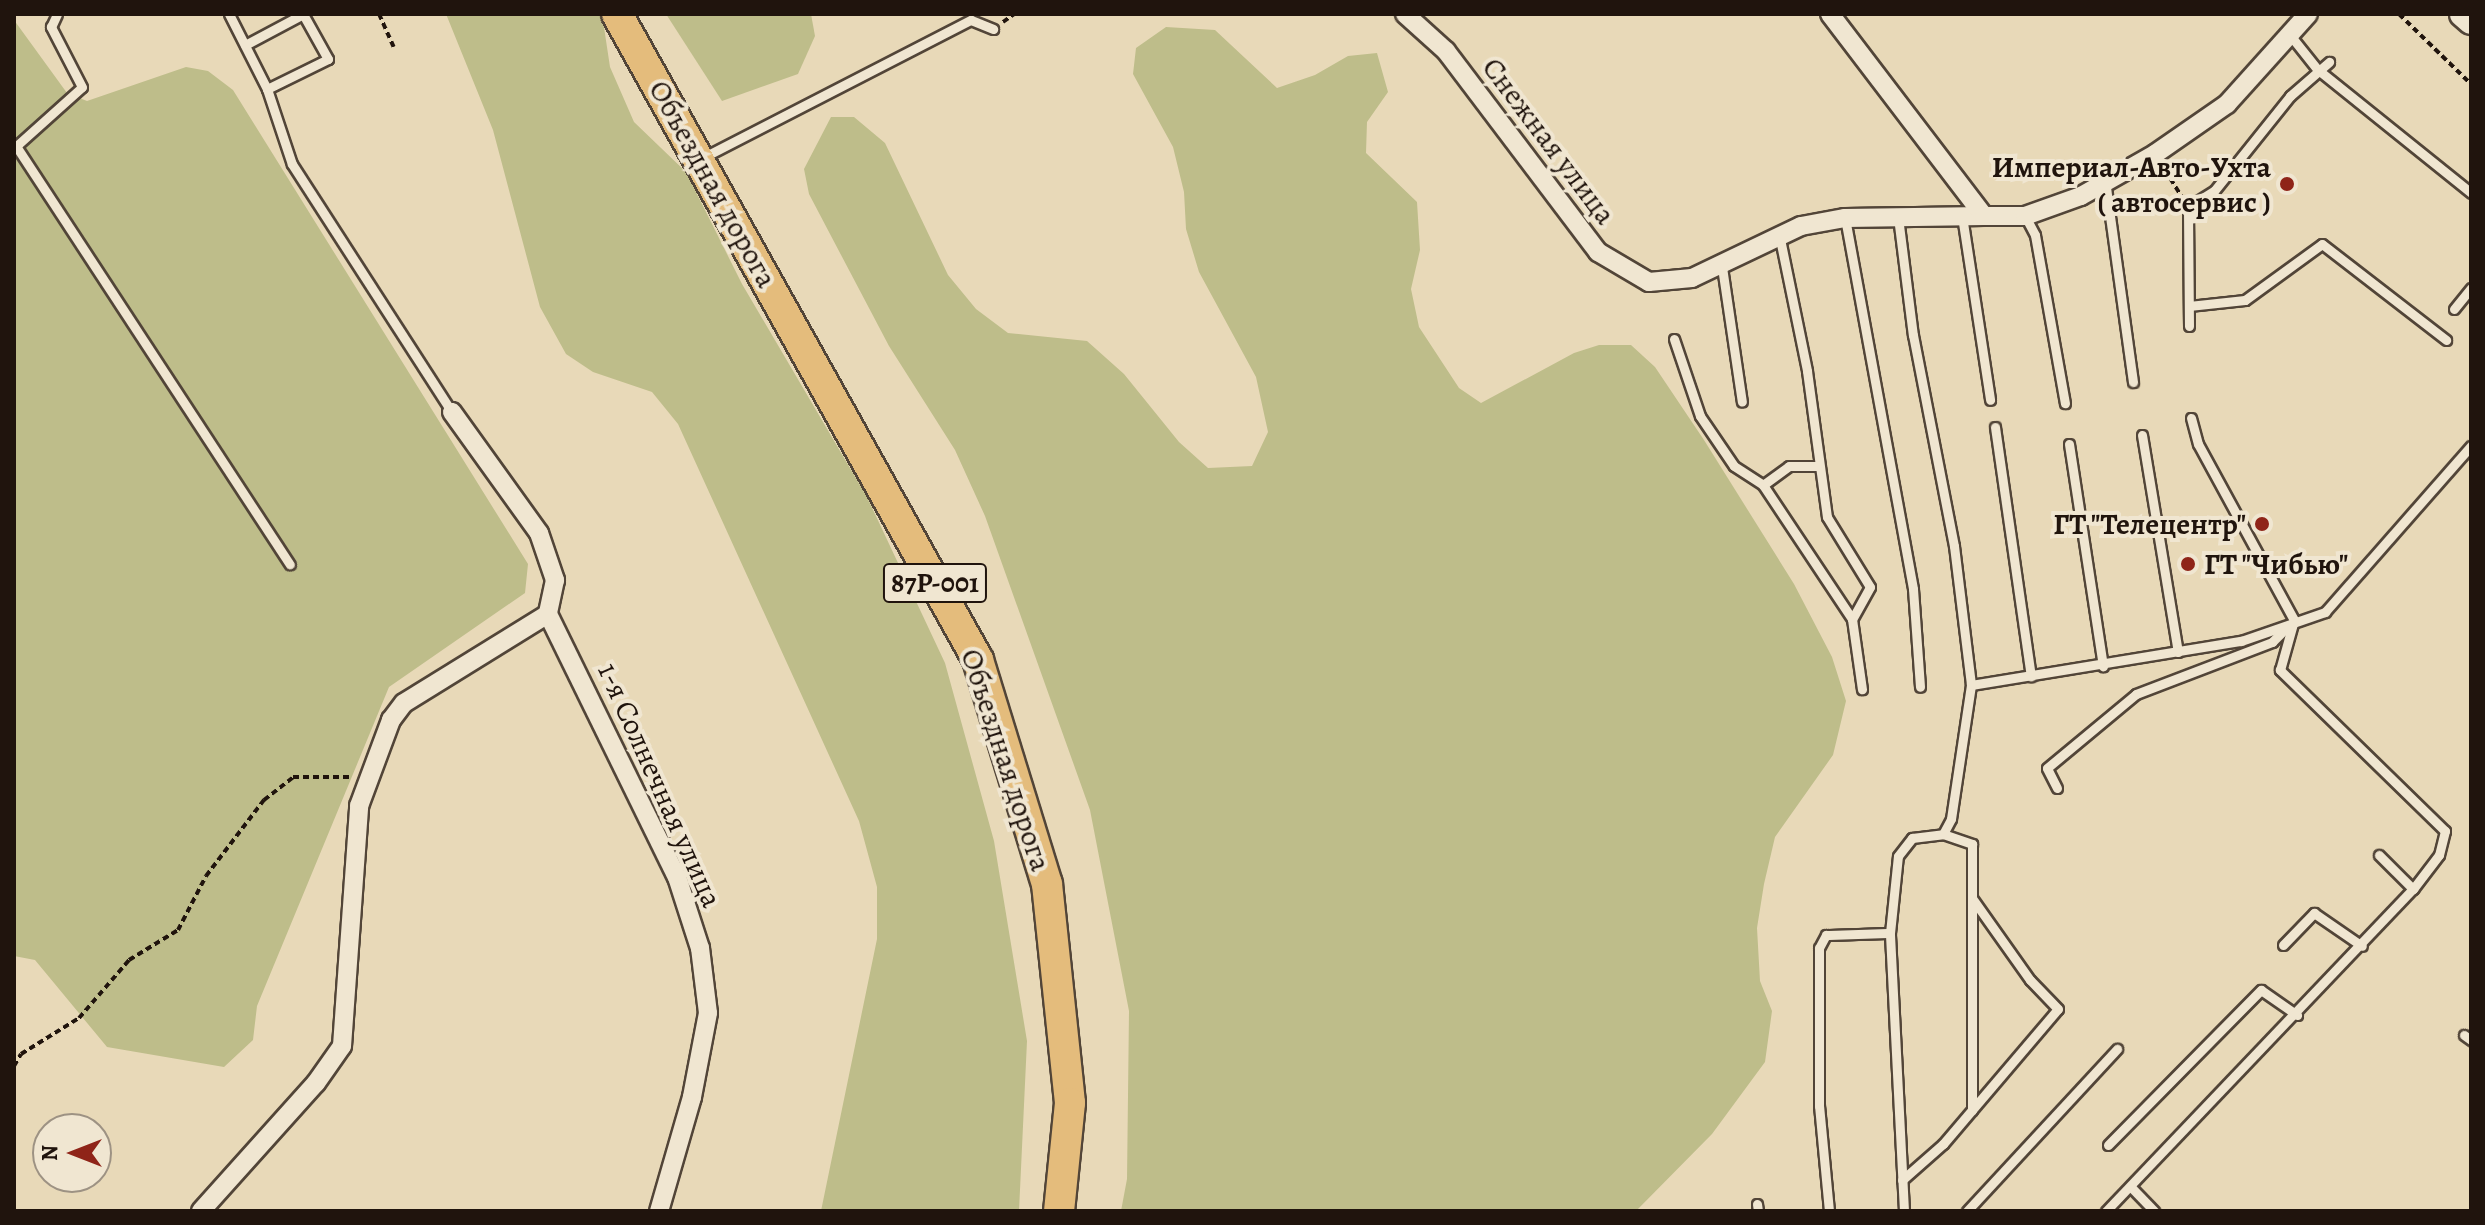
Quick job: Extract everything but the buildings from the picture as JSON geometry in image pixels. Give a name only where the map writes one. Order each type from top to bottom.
[{"type":"main road","name":"Объездная дорога","points":[[617,14],[701,159],[978,660],[1047,884],[1070,1103],[1059,1211]]},
{"type":"main road","points":[[2463,14],[2471,21]]},
{"type":"street","name":"Снежная улица","points":[[1405,14],[1446,51],[1598,252],[1649,282],[1692,278],[1722,267],[1779,234],[1845,218],[2025,216],[2081,196],[2155,154],[2227,104],[2308,14]]},
{"type":"street","points":[[1830,14],[1984,216]]},
{"type":"street","points":[[201,1211],[316,1083],[342,1046],[359,806],[381,737],[404,703],[548,614],[555,580],[539,533],[452,412]]},
{"type":"street","name":"1-я Солнечная улица","points":[[548,614],[677,877],[700,948],[708,1013],[692,1097],[659,1211]]},
{"type":"lane","points":[[57,14],[51,27],[82,87],[15,147],[290,564]]},
{"type":"lane","points":[[229,14],[267,89],[292,164],[452,412]]},
{"type":"lane","points":[[245,45],[303,14],[328,59],[267,89]]},
{"type":"lane","points":[[701,159],[971,20],[993,29]]},
{"type":"lane","points":[[2290,35],[2317,69],[2471,193]]},
{"type":"lane","points":[[2189,326],[2188,207],[2214,191],[2317,69],[2329,62]]},
{"type":"lane","points":[[2105,180],[2133,382]]},
{"type":"lane","points":[[1962,216],[1990,400]]},
{"type":"lane","points":[[2025,216],[2035,235],[2065,403]]},
{"type":"lane","points":[[1898,217],[1913,335],[1954,546],[1971,685],[1951,819],[1943,834]]},
{"type":"lane","points":[[1845,218],[1913,589],[1920,687]]},
{"type":"lane","points":[[1779,234],[1827,517],[1870,587],[1852,619]]},
{"type":"lane","points":[[2189,306],[2245,300],[2322,244],[2446,340]]},
{"type":"lane","points":[[1722,267],[1742,402]]},
{"type":"lane","points":[[2454,309],[2471,288]]},
{"type":"lane","points":[[1674,339],[1700,416],[1734,466],[1763,485],[1852,619],[1862,689]]},
{"type":"lane","points":[[2106,1211],[2132,1188],[2297,1015],[2413,889],[2439,855],[2445,831],[2280,670],[2294,620],[2198,444],[2191,418]]},
{"type":"lane","points":[[1995,427],[2031,676]]},
{"type":"lane","points":[[2142,435],[2157,552],[2178,652]]},
{"type":"lane","points":[[2069,444],[2103,666]]},
{"type":"lane","points":[[1971,685],[2103,666],[2241,641],[2294,620],[2325,612],[2471,446]]},
{"type":"lane","points":[[1763,485],[1789,466],[1819,466]]},
{"type":"lane","points":[[2057,788],[2047,768],[2136,694],[2272,642],[2294,620]]},
{"type":"lane","points":[[1904,1211],[1890,933],[1898,856],[1912,838],[1943,834],[1972,844],[1972,1110]]},
{"type":"lane","points":[[2379,855],[2413,889]]},
{"type":"lane","points":[[1902,1180],[1972,1110],[2058,1009],[2030,980],[1972,898]]},
{"type":"lane","points":[[2283,945],[2314,913],[2362,946]]},
{"type":"lane","points":[[1829,1211],[1819,1106],[1819,948],[1826,935],[1890,933]]},
{"type":"lane","points":[[2108,1145],[2261,990],[2297,1015]]},
{"type":"lane","points":[[1967,1211],[2117,1049]]},
{"type":"lane","points":[[2132,1188],[2154,1211]]},
{"type":"path","points":[[379,14],[394,47]]},
{"type":"path","points":[[2399,14],[2471,84]]},
{"type":"path","points":[[2155,154],[2188,207]]},
{"type":"path","points":[[14,1066],[21,1054],[79,1018],[129,960],[178,930],[206,876],[264,800],[293,777],[333,781],[370,774]]},
{"type":"path","points":[[14,1051],[21,1054]]},
{"type":"shaded area","points":[[446,14],[602,14],[610,67],[634,122],[686,172],[742,284],[867,497],[945,663],[994,841],[1027,1041],[1019,1211],[821,1211],[877,939],[877,887],[859,821],[678,424],[652,392],[593,372],[566,354],[540,307],[493,130]]},
{"type":"shaded area","points":[[666,14],[811,14],[815,36],[798,74],[722,101]]},
{"type":"shaded area","points":[[14,20],[67,93],[87,101],[186,67],[208,71],[233,90],[528,564],[525,593],[389,687],[257,1006],[253,1040],[224,1067],[107,1047],[35,960],[14,956]]},
{"type":"shaded area","points":[[1166,27],[1215,30],[1277,88],[1315,75],[1348,56],[1377,53],[1388,92],[1367,122],[1366,153],[1417,202],[1420,250],[1411,289],[1419,327],[1459,388],[1481,403],[1574,353],[1599,345],[1631,345],[1655,367],[1704,440],[1794,584],[1832,657],[1846,701],[1833,755],[1775,837],[1764,884],[1757,928],[1760,981],[1772,1011],[1765,1062],[1712,1134],[1636,1211],[1121,1211],[1127,1179],[1129,1011],[1090,810],[985,516],[955,450],[889,346],[809,194],[804,169],[831,117],[854,117],[885,143],[948,275],[976,309],[1008,333],[1087,341],[1124,374],[1179,442],[1208,468],[1252,466],[1268,432],[1256,377],[1199,272],[1186,229],[1184,192],[1173,147],[1133,74],[1136,48]]},
{"type":"place","name":"Империал-Авто-Ухта ( автосервис )","points":[[2287,184]]},
{"type":"place","name":"ГТ \"Телецентр\"","points":[[2262,524]]},
{"type":"place","name":"ГТ \"Чибью\"","points":[[2188,564]]}]
